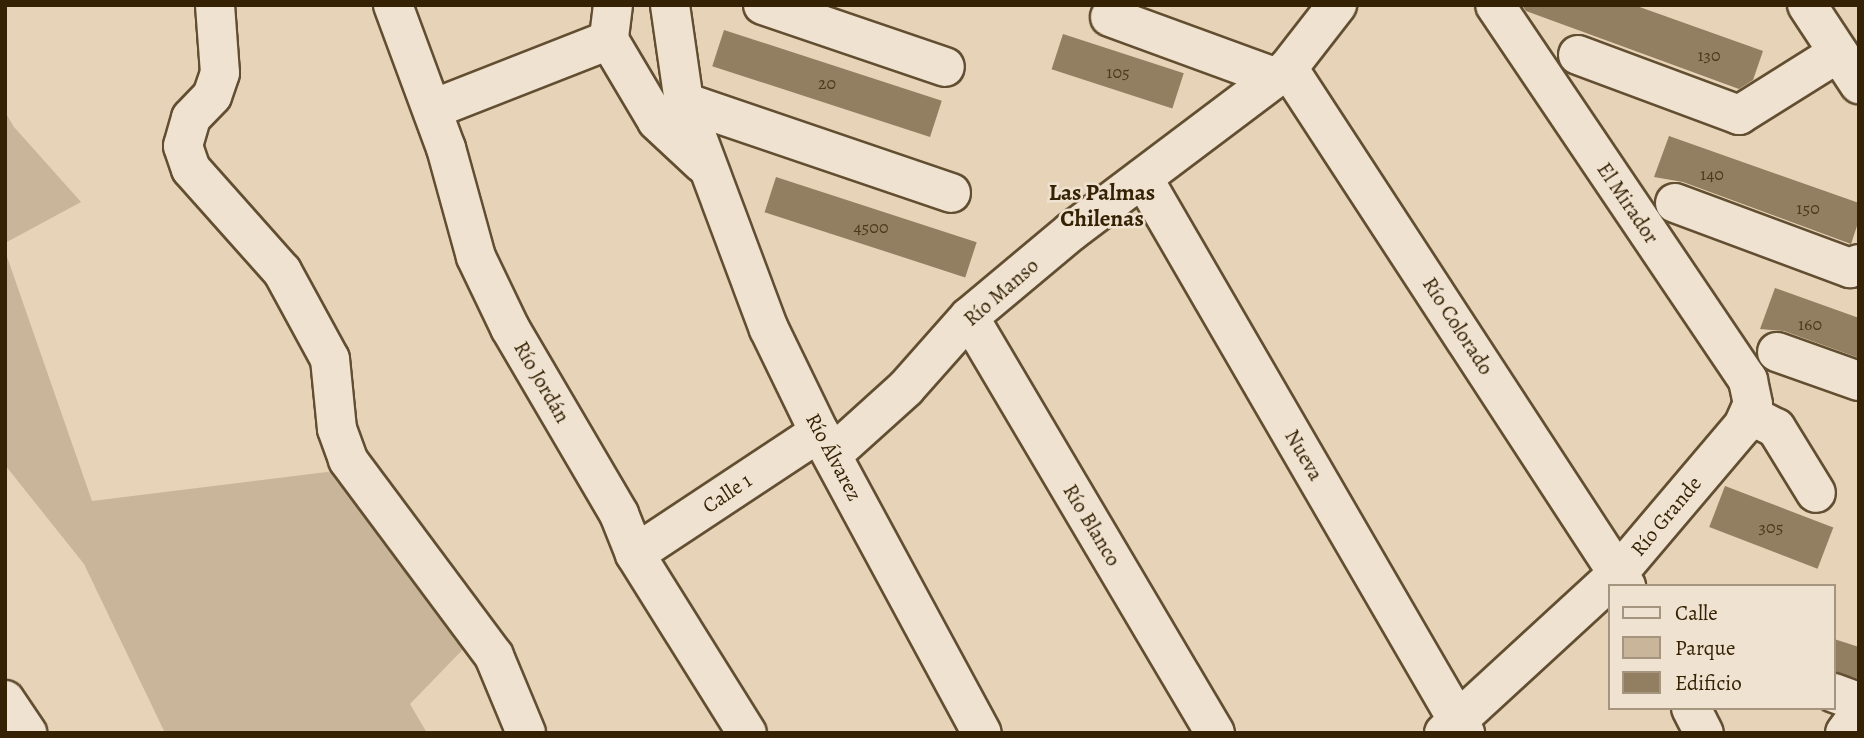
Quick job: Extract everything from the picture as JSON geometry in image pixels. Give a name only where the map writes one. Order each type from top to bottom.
[{"type":"street","name":"Río Jordán","points":[[393,5],[433,110],[476,257],[510,328],[620,514],[635,554],[747,733]]},
{"type":"street","name":"Río Álvarez","points":[[670,5],[684,102],[769,330],[826,443],[982,733]]},
{"type":"street","points":[[763,5],[945,67]]},
{"type":"street","name":"Río Manso","points":[[826,443],[906,388],[969,317],[1072,231],[1281,73],[1337,5]]},
{"type":"street","name":"El Mirador","points":[[1495,5],[1748,380],[1752,409]]},
{"type":"street","points":[[1578,55],[1739,115],[1848,68],[1807,5]]},
{"type":"street","points":[[1110,17],[1281,73]]},
{"type":"street","points":[[217,22],[220,73],[212,96],[191,118],[183,146],[191,169],[282,271],[330,359],[337,429],[348,460],[494,656],[526,733]]},
{"type":"street","points":[[433,110],[611,22]]},
{"type":"street","name":"Río Álvarez","points":[[611,22],[657,121],[709,170]]},
{"type":"street","name":"Río Colorado","points":[[1281,73],[1623,579]]},
{"type":"street","points":[[684,102],[951,193]]},
{"type":"street","name":"Nueva","points":[[1143,178],[1456,729]]},
{"type":"street","points":[[1675,204],[1850,268],[1859,264]]},
{"type":"street","name":"Río Blanco","points":[[969,317],[1215,733]]},
{"type":"street","points":[[1777,352],[1859,381]]},
{"type":"street","points":[[1752,409],[1776,428],[1816,493]]},
{"type":"street","name":"Río Grande","points":[[1623,579],[1752,409]]},
{"type":"street","name":"Calle 1","points":[[635,554],[826,443]]},
{"type":"street","name":"Río Grande","points":[[1456,729],[1608,592]]},
{"type":"street","points":[[5,699],[27,733]]},
{"type":"street","points":[[1692,710],[1704,733]]},
{"type":"green space","points":[[5,112],[14,127],[81,202],[5,243]]},
{"type":"green space","points":[[5,251],[92,501],[327,472],[355,476],[471,641],[410,704],[427,733],[165,733],[84,564],[5,465]]},
{"type":"building","points":[[1522,5],[1634,5],[1763,51],[1753,80],[1739,89],[1526,11]]},
{"type":"building","points":[[724,30],[942,101],[930,137],[712,66]]},
{"type":"building","points":[[1063,34],[1184,73],[1172,108],[1052,69]]},
{"type":"building","points":[[1669,136],[1859,203],[1859,220],[1851,244],[1683,182],[1654,177]]},
{"type":"building","points":[[776,177],[977,242],[965,277],[765,212]]},
{"type":"building","points":[[1775,288],[1859,318],[1859,358],[1784,331],[1760,329]]},
{"type":"building","points":[[1725,486],[1833,528],[1818,569],[1709,527]]},
{"type":"building","points":[[1836,640],[1859,647],[1859,679],[1836,673]]},
{"type":"district","name":"Las Palmas Chilenas","points":[[1102,206]]}]
